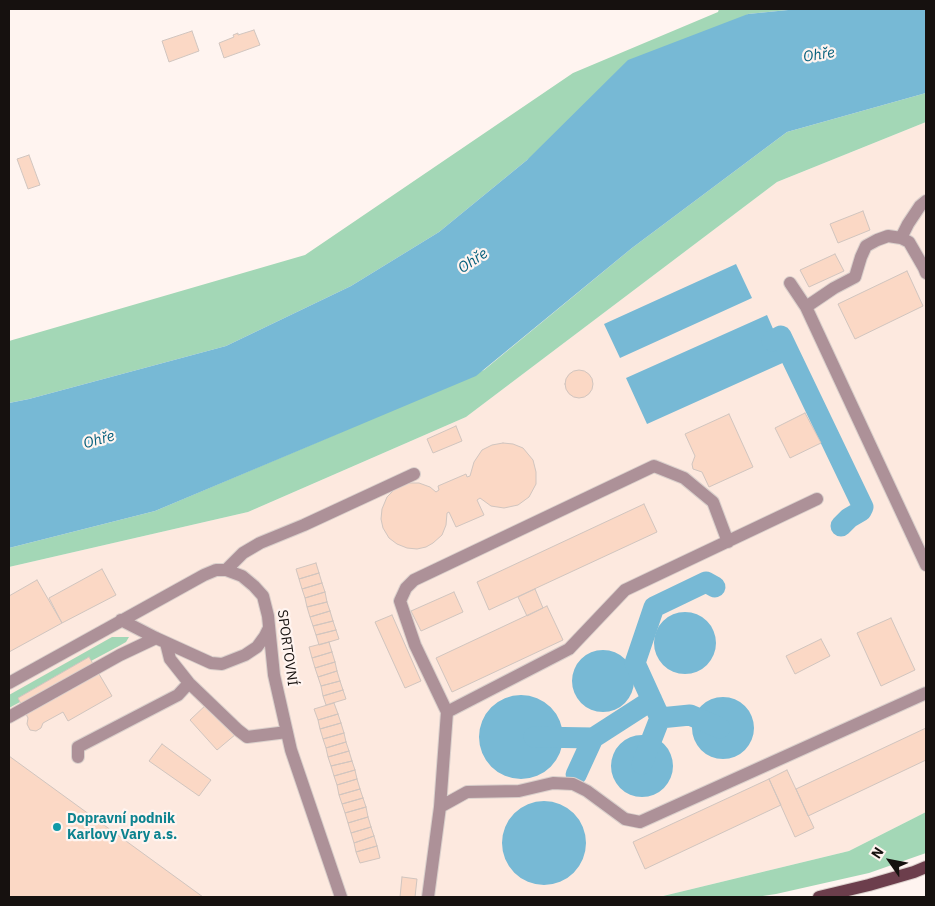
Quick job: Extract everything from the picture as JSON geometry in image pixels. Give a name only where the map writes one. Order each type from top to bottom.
[{"type":"main road","points":[[818,897],[869,885],[926,867]]},
{"type":"street","points":[[901,238],[920,206],[926,201]]},
{"type":"street","points":[[806,306],[855,277],[866,246],[888,236],[901,238],[909,242],[926,274]]},
{"type":"street","points":[[790,283],[806,306],[926,565]]},
{"type":"street","points":[[428,897],[440,807],[447,712],[415,645],[400,601],[406,588],[414,580],[654,466],[684,478],[713,502],[728,542]]},
{"type":"street","points":[[9,683],[204,575],[216,570],[226,570],[243,553],[260,543],[304,525],[414,474]]},
{"type":"street","points":[[447,712],[569,649],[625,590],[818,499]]},
{"type":"street","name":"SPORTOVNÍ","points":[[226,570],[242,576],[263,596],[266,605],[274,675],[291,750],[341,897]]},
{"type":"street","points":[[122,620],[161,641],[211,663],[222,664],[245,655],[257,647],[269,628]]},
{"type":"street","points":[[161,641],[170,659],[188,683],[247,737],[287,732]]},
{"type":"street","points":[[9,718],[120,655],[161,641]]},
{"type":"street","points":[[78,757],[78,747],[178,695],[188,683]]},
{"type":"street","points":[[440,807],[467,792],[519,791],[553,783],[573,784],[587,791],[625,819],[640,822],[926,693]]},
{"type":"shaded area","points":[[926,122],[926,812],[849,851],[659,897],[9,897],[9,567],[248,512],[466,417],[777,182]]},
{"type":"green space","points":[[719,9],[798,9],[748,14],[527,160],[439,232],[351,286],[226,346],[9,403],[9,341],[305,255],[573,73],[718,12]]},
{"type":"green space","points":[[926,93],[926,122],[777,182],[466,417],[248,512],[9,567],[9,548],[155,511],[484,370],[632,248],[787,132]]},
{"type":"green space","points":[[112,637],[129,637],[126,642],[119,646],[91,661],[89,657],[18,698],[20,702],[9,708],[9,695]]},
{"type":"green space","points":[[926,812],[926,853],[869,873],[756,897],[659,897],[849,851]]},
{"type":"water","name":"Ohře","points":[[798,9],[926,9],[926,93],[787,132],[632,248],[476,376],[155,511],[9,548],[9,403],[226,346],[351,286],[439,232],[527,160],[628,60],[748,14]]},
{"type":"water","points":[[736,264],[752,298],[620,358],[604,324]]},
{"type":"water","points":[[767,315],[787,361],[647,424],[626,378]]},
{"type":"water","points":[[685,612],[702,617],[707,621],[711,626],[716,643],[711,660],[707,665],[702,669],[685,674],[668,669],[663,665],[659,660],[654,643],[659,626],[663,621],[668,617]]},
{"type":"water","points":[[603,650],[620,655],[625,659],[629,664],[634,681],[629,698],[625,703],[620,707],[603,712],[586,707],[581,703],[577,698],[572,681],[577,664],[581,659],[586,655]]},
{"type":"water","points":[[521,695],[537,698],[551,707],[560,721],[563,737],[560,753],[551,767],[537,776],[521,779],[505,776],[491,767],[482,753],[479,737],[482,721],[491,707],[505,698]]},
{"type":"water","points":[[723,697],[740,702],[745,706],[749,711],[754,728],[749,745],[745,750],[740,754],[723,759],[706,754],[701,750],[697,745],[692,728],[697,711],[701,706],[706,702]]},
{"type":"water","points":[[642,735],[659,740],[664,744],[668,749],[673,766],[668,783],[664,788],[659,792],[642,797],[625,792],[620,788],[616,783],[611,766],[616,749],[620,744],[625,740]]},
{"type":"water","points":[[544,801],[560,804],[574,813],[583,827],[586,843],[583,859],[574,873],[560,882],[544,885],[528,882],[514,873],[505,859],[502,843],[505,827],[514,813],[528,804]]},
{"type":"building","points":[[254,30],[260,45],[224,58],[219,43],[234,37],[233,35],[238,33],[238,35]]},
{"type":"building","points":[[192,31],[199,51],[169,62],[162,41]]},
{"type":"building","points":[[29,155],[40,185],[28,189],[17,159]]},
{"type":"building","points":[[863,211],[870,230],[838,243],[830,224]]},
{"type":"building","points":[[835,254],[844,271],[809,287],[800,270]]},
{"type":"building","points":[[907,271],[923,306],[855,339],[838,304]]},
{"type":"building","points":[[579,370],[589,374],[593,384],[589,394],[579,398],[569,394],[565,384],[569,374]]},
{"type":"building","points":[[805,413],[821,443],[790,458],[775,428]]},
{"type":"building","points":[[729,414],[753,467],[709,487],[702,472],[693,469],[692,464],[695,456],[685,434]]},
{"type":"building","points":[[456,426],[462,441],[433,453],[427,439]]},
{"type":"building","points":[[503,443],[523,448],[533,460],[536,484],[529,497],[518,505],[504,508],[491,506],[480,498],[477,500],[484,515],[456,527],[449,512],[447,513],[446,525],[442,535],[426,547],[417,549],[407,548],[389,538],[383,528],[381,519],[382,509],[387,497],[395,489],[408,483],[419,483],[430,487],[436,492],[439,490],[438,486],[466,474],[467,477],[470,476],[474,462],[482,450],[492,445]]},
{"type":"building","points":[[644,504],[657,532],[489,610],[477,582]]},
{"type":"building","points":[[316,563],[319,573],[299,579],[296,569]]},
{"type":"building","points":[[102,569],[116,595],[62,623],[49,598]]},
{"type":"building","points":[[319,573],[322,583],[302,589],[299,579]]},
{"type":"building","points":[[37,580],[62,623],[9,652],[9,596]]},
{"type":"building","points":[[322,583],[325,592],[305,598],[302,589]]},
{"type":"building","points":[[535,589],[543,608],[527,616],[518,597]]},
{"type":"building","points":[[325,592],[327,602],[307,607],[305,598]]},
{"type":"building","points":[[454,592],[463,612],[421,631],[411,611]]},
{"type":"building","points":[[327,602],[330,611],[310,617],[307,607]]},
{"type":"building","points":[[547,606],[563,640],[452,692],[436,658]]},
{"type":"building","points":[[330,611],[333,621],[313,626],[310,617]]},
{"type":"building","points":[[392,615],[421,681],[405,688],[375,622]]},
{"type":"building","points":[[891,618],[915,670],[881,686],[857,633]]},
{"type":"building","points":[[333,621],[336,630],[316,635],[313,626]]},
{"type":"building","points":[[336,630],[339,639],[319,645],[316,635]]},
{"type":"building","points":[[821,639],[830,656],[795,674],[786,656]]},
{"type":"building","points":[[329,642],[332,652],[312,658],[309,647]]},
{"type":"building","points":[[332,652],[335,662],[315,668],[312,658]]},
{"type":"building","points":[[89,657],[112,696],[68,721],[63,712],[43,723],[41,728],[36,731],[30,730],[27,724],[28,718],[18,698]]},
{"type":"building","points":[[335,662],[337,671],[318,677],[315,668]]},
{"type":"building","points":[[337,671],[340,681],[321,686],[318,677]]},
{"type":"building","points":[[340,681],[343,690],[323,696],[321,686]]},
{"type":"building","points":[[343,690],[346,699],[326,705],[323,696]]},
{"type":"building","points":[[208,703],[236,734],[217,750],[190,720]]},
{"type":"building","points":[[334,703],[338,714],[318,720],[314,709]]},
{"type":"building","points":[[338,714],[341,723],[320,729],[318,720]]},
{"type":"building","points":[[341,723],[344,733],[323,739],[320,729]]},
{"type":"building","points":[[926,728],[926,760],[808,816],[796,789]]},
{"type":"building","points":[[344,733],[346,742],[326,748],[323,739]]},
{"type":"building","points":[[346,742],[349,751],[328,757],[326,748]]},
{"type":"building","points":[[162,744],[211,780],[199,796],[149,761]]},
{"type":"building","points":[[349,751],[352,761],[331,766],[328,757]]},
{"type":"building","name":"Dopravní podnik Karlovy Vary a.s.","points":[[9,756],[203,897],[9,897]]},
{"type":"building","points":[[352,761],[355,770],[334,776],[331,766]]},
{"type":"building","points":[[355,770],[357,779],[337,785],[334,776]]},
{"type":"building","points":[[787,770],[814,828],[795,837],[769,779]]},
{"type":"building","points":[[357,779],[360,789],[339,795],[337,785]]},
{"type":"building","points":[[769,779],[781,805],[645,869],[633,842]]},
{"type":"building","points":[[360,789],[363,798],[342,804],[339,795]]},
{"type":"building","points":[[363,798],[366,807],[345,813],[342,804]]},
{"type":"building","points":[[366,807],[368,817],[348,823],[345,813]]},
{"type":"building","points":[[368,817],[371,827],[351,833],[348,823]]},
{"type":"building","points":[[371,827],[374,836],[354,843],[351,833]]},
{"type":"building","points":[[374,836],[377,846],[356,852],[354,843]]},
{"type":"building","points":[[377,846],[380,858],[360,863],[356,852]]},
{"type":"building","points":[[402,877],[417,879],[415,897],[400,897]]},
{"type":"waterway","points":[[772,341],[781,336],[863,507],[861,511],[849,518],[841,526]]},
{"type":"waterway","points":[[715,587],[706,582],[654,607],[635,663],[660,718],[690,715],[720,728]]},
{"type":"waterway","points":[[534,737],[593,738],[652,700]]},
{"type":"waterway","points":[[642,764],[660,718]]},
{"type":"waterway","points":[[576,775],[593,738]]},
{"type":"place","name":"Dopravní podnik Karlovy Vary a.s.","points":[[57,827]]}]
